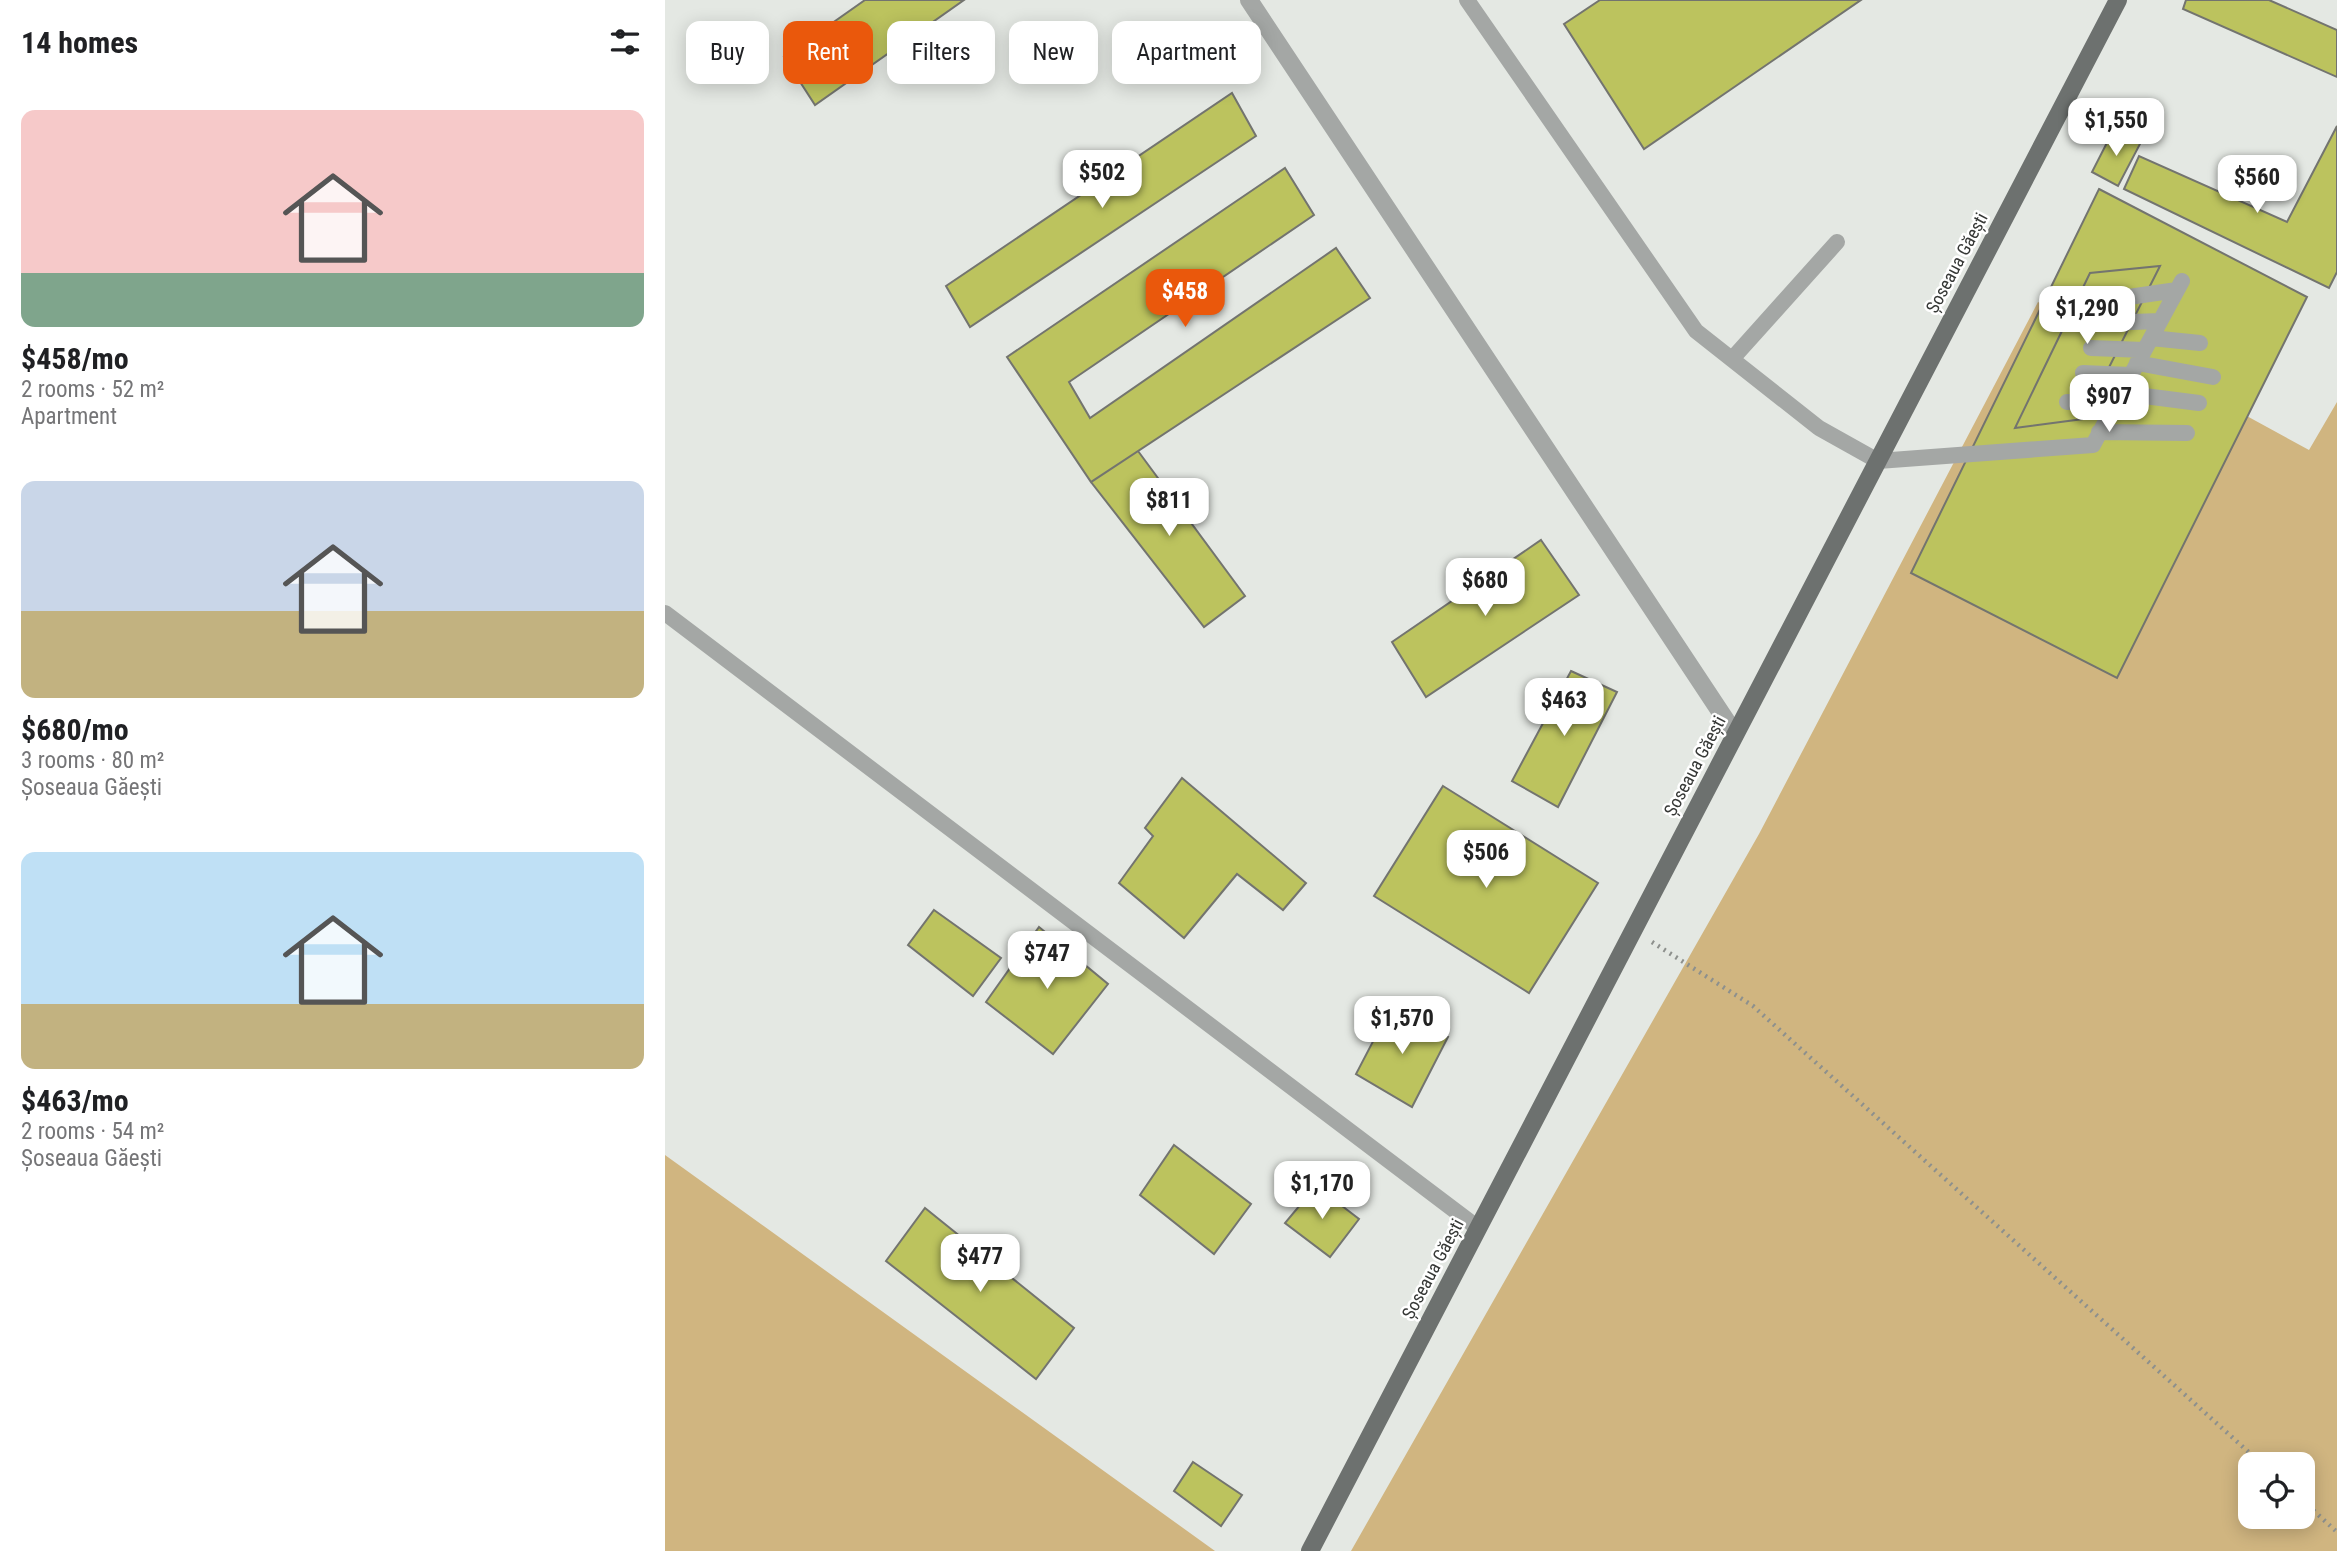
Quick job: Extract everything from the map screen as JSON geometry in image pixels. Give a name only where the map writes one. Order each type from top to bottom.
[{"type":"main road","name":"Șoseaua Găești","points":[[1310,1551],[2118,0]]},
{"type":"street","points":[[1249,0],[1735,734]]},
{"type":"lane","points":[[1467,0],[1696,331],[1819,428],[1878,461],[2093,445],[2179,286],[2115,299]]},
{"type":"lane","points":[[1732,359],[1837,242]]},
{"type":"lane","points":[[2105,323],[2160,321]]},
{"type":"lane","points":[[2083,373],[2200,343]]},
{"type":"lane","points":[[2091,348],[2141,357],[2213,377]]},
{"type":"lane","points":[[2067,402],[2118,398],[2199,403]]},
{"type":"lane","points":[[2099,432],[2187,433]]},
{"type":"lane","points":[[665,613],[1478,1228]]},
{"type":"path","points":[[1633,930],[1753,1006],[2249,1452]]},
{"type":"path","points":[[2315,1512],[2337,1532]]},
{"type":"shaded area","points":[[2038,302],[2309,450],[2337,402],[2337,1551],[1351,1551],[1759,834]]},
{"type":"shaded area","points":[[665,1155],[1215,1551],[665,1551]]},
{"type":"building","points":[[865,0],[964,0],[934,21],[887,21],[887,54],[873,64],[873,21],[835,21]]},
{"type":"building","points":[[1600,0],[1861,0],[1644,149],[1564,24]]},
{"type":"building","points":[[2186,0],[2269,0],[2337,30],[2337,77],[2183,9]]},
{"type":"building","points":[[801,84],[845,84],[815,105]]},
{"type":"building","points":[[1232,93],[1256,136],[970,327],[946,286]]},
{"type":"building","points":[[2337,126],[2337,272],[2329,288],[2124,189],[2139,156],[2287,222]]},
{"type":"building","points":[[2114,129],[2140,144],[2118,186],[2092,172]]},
{"type":"building","points":[[1285,168],[1314,215],[1069,382],[1090,418],[1336,248],[1370,298],[1091,482],[1007,357]]},
{"type":"building","points":[[2099,189],[2307,297],[2117,678],[1911,573]]},
{"type":"building","points":[[2160,266],[2083,419],[2015,428],[2090,273]]},
{"type":"building","points":[[1138,451],[1245,596],[1204,627],[1091,482]]},
{"type":"building","points":[[1541,540],[1579,595],[1426,697],[1392,642]]},
{"type":"building","points":[[1571,671],[1617,692],[1558,807],[1512,781]]},
{"type":"building","points":[[1182,778],[1306,883],[1283,910],[1237,874],[1184,938],[1119,883],[1153,836],[1145,828]]},
{"type":"building","points":[[1443,786],[1598,883],[1529,993],[1374,896]]},
{"type":"building","points":[[934,910],[1001,958],[973,996],[908,945]]},
{"type":"building","points":[[1039,927],[1108,984],[1053,1054],[986,1002]]},
{"type":"building","points":[[1391,1007],[1448,1037],[1412,1107],[1356,1074]]},
{"type":"building","points":[[1174,1145],[1251,1204],[1214,1254],[1140,1195]]},
{"type":"building","points":[[1316,1186],[1359,1219],[1330,1257],[1285,1223]]},
{"type":"building","points":[[925,1208],[1074,1328],[1036,1379],[886,1261]]},
{"type":"building","points":[[1193,1462],[1242,1495],[1221,1526],[1174,1491]]}]
